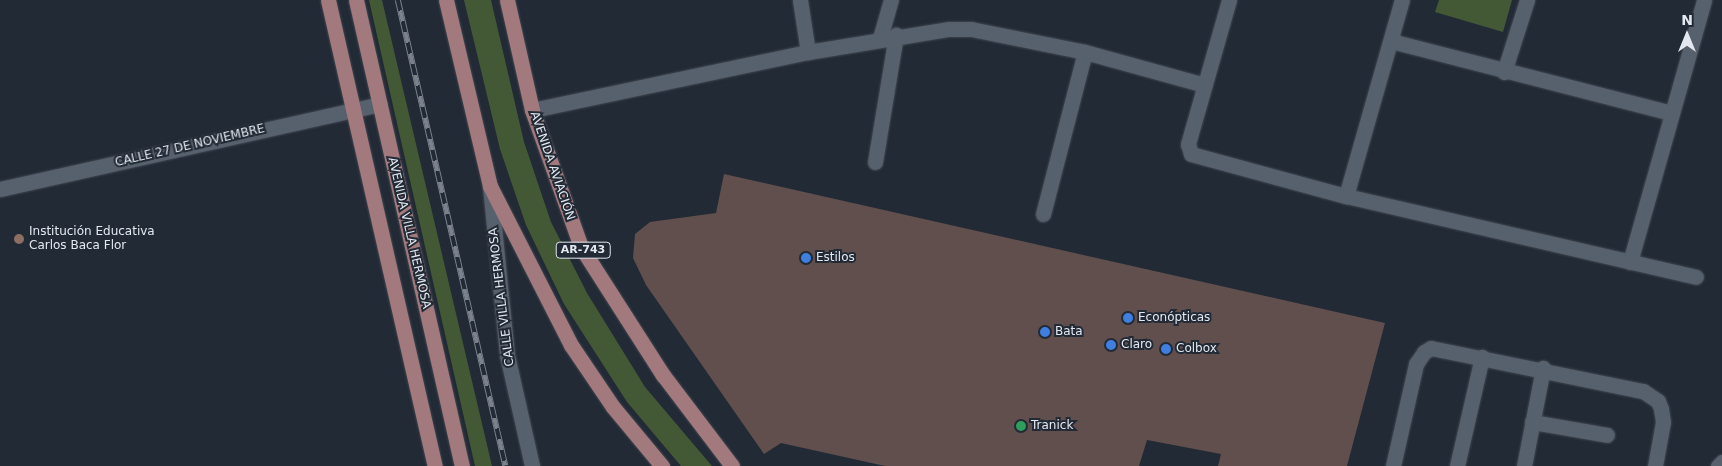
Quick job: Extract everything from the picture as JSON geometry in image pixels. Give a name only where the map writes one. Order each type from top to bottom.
[{"type":"main road","points":[[328,0],[434,466]]},
{"type":"main road","name":"AVENIDA VILLA HERMOSA","points":[[356,0],[462,466]]},
{"type":"main road","points":[[446,0],[490,186],[571,345],[612,407],[662,466]]},
{"type":"main road","name":"AVENIDA AVIACIÓN","points":[[507,0],[532,110],[581,247],[663,375],[732,466]]},
{"type":"street","points":[[800,0],[808,52]]},
{"type":"street","points":[[880,38],[891,0]]},
{"type":"street","points":[[1229,0],[1188,144],[1191,154],[1346,196],[1696,277]]},
{"type":"street","points":[[1346,196],[1402,0]]},
{"type":"street","points":[[1504,72],[1527,0]]},
{"type":"street","points":[[1630,262],[1670,113],[1704,0]]},
{"type":"street","points":[[532,110],[896,35],[971,29],[1086,52],[1205,85]]},
{"type":"street","points":[[875,162],[896,35]]},
{"type":"street","points":[[1390,41],[1504,72],[1670,113]]},
{"type":"street","points":[[1044,214],[1086,52]]},
{"type":"street","name":"CALLE 27 DE NOVIEMBRE","points":[[0,189],[380,104]]},
{"type":"street","name":"CALLE VILLA HERMOSA","points":[[490,186],[507,355],[532,466]]},
{"type":"street","points":[[1393,466],[1419,358],[1431,348],[1543,368],[1643,391],[1658,401],[1663,422],[1654,466]]},
{"type":"street","points":[[1457,466],[1482,356]]},
{"type":"street","points":[[1524,466],[1543,368]]},
{"type":"street","points":[[1532,422],[1607,435]]},
{"type":"street","points":[[1718,466],[1722,462]]},
{"type":"green space","points":[[369,0],[382,0],[492,466],[475,466]]},
{"type":"green space","points":[[464,0],[491,0],[524,142],[551,222],[587,293],[645,387],[712,466],[681,466],[627,402],[564,304],[526,225],[500,149]]},
{"type":"green space","points":[[1439,0],[1512,0],[1503,32],[1435,12]]},
{"type":"building","points":[[724,174],[1385,323],[1347,466],[1218,466],[1221,454],[1147,440],[1139,466],[885,466],[781,443],[764,454],[646,285],[633,258],[635,234],[650,222],[716,213]]},
{"type":"railway","points":[[398,0],[506,466]]},
{"type":"place","name":"Institución Educativa Carlos Baca Flor","points":[[19,239]]},
{"type":"place","name":"Estilos","points":[[806,258]]},
{"type":"place","name":"Econópticas","points":[[1128,318]]},
{"type":"place","name":"Bata","points":[[1045,332]]},
{"type":"place","name":"Claro","points":[[1111,345]]},
{"type":"place","name":"Colbox","points":[[1166,349]]},
{"type":"place","name":"Tranick","points":[[1021,426]]}]
